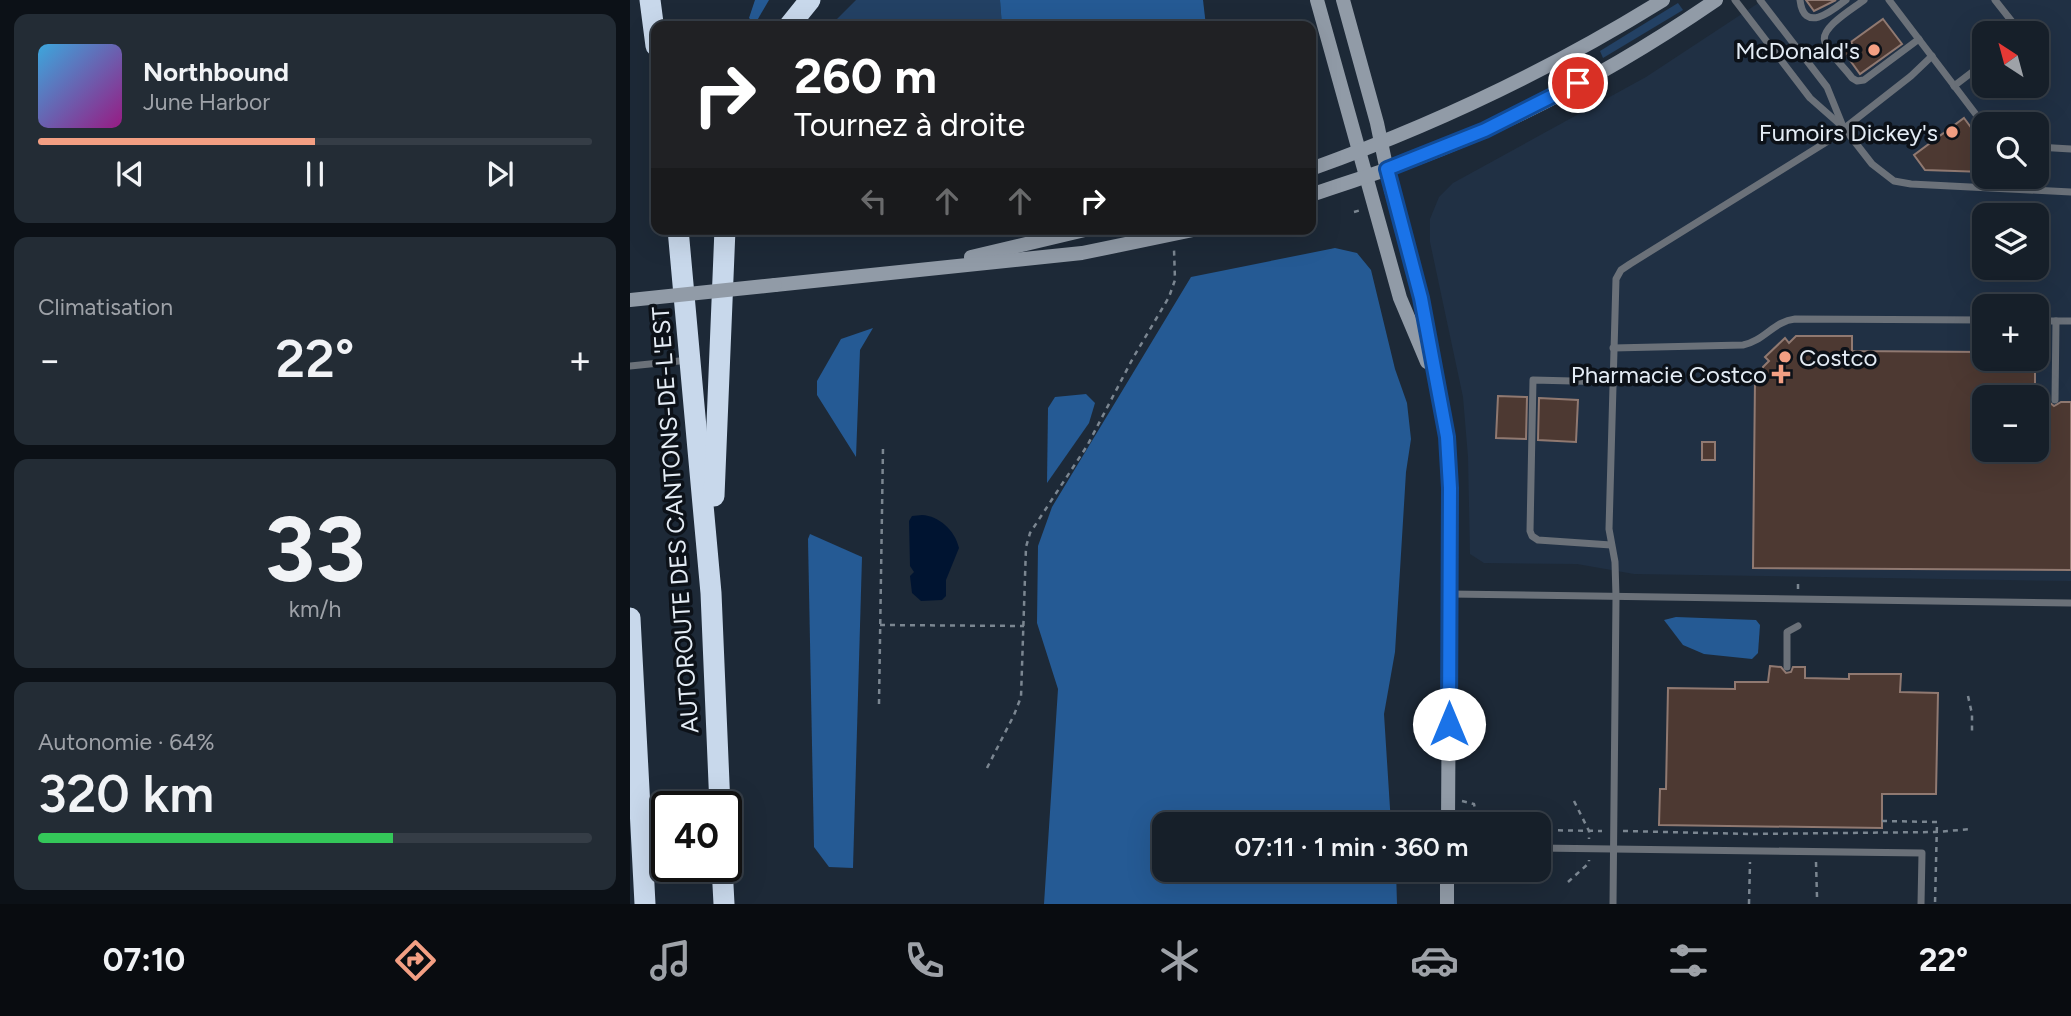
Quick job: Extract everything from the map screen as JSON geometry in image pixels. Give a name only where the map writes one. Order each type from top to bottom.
[{"type":"highway","points":[[650,0],[653,21]]},
{"type":"highway","points":[[793,21],[810,0]]},
{"type":"highway","name":"AUTOROUTE DES CANTONS-DE-L'EST","points":[[679,235],[711,593],[719,791]]},
{"type":"highway","points":[[711,593],[725,235]]},
{"type":"highway","points":[[630,618],[645,904]]},
{"type":"highway","points":[[630,872],[639,760]]},
{"type":"highway","points":[[723,882],[724,904]]},
{"type":"main road","points":[[1317,0],[1400,298],[1437,386]]},
{"type":"main road","points":[[1343,0],[1421,298],[1449,458],[1448,812]]},
{"type":"main road","points":[[1316,167],[1382,143],[1522,79],[1663,0]]},
{"type":"main road","points":[[1316,193],[1471,136],[1618,61],[1716,0]]},
{"type":"main road","points":[[906,270],[1066,235]]},
{"type":"main road","points":[[630,300],[1082,253],[1175,235]]},
{"type":"main road","points":[[1447,882],[1447,904]]},
{"type":"lane","points":[[1735,0],[1810,98],[1844,128],[1872,164],[1894,181],[2071,191]]},
{"type":"lane","points":[[1760,0],[1827,87],[1844,128]]},
{"type":"lane","points":[[1800,0],[1805,11],[1816,18],[1823,18],[1846,0]]},
{"type":"lane","points":[[1864,0],[1828,27],[1824,34],[1825,42],[1852,78],[1857,81],[1864,80],[1919,39]]},
{"type":"lane","points":[[1889,0],[1974,112]]},
{"type":"lane","points":[[1995,0],[2012,21]]},
{"type":"lane","points":[[1613,904],[1616,597],[1615,562],[1609,529],[1614,285],[1621,270],[1819,147],[1911,76],[1932,56]]},
{"type":"lane","points":[[1954,86],[1972,72]]},
{"type":"lane","points":[[2049,148],[2071,149]]},
{"type":"lane","points":[[1613,348],[1743,345],[1760,339],[1786,320],[1972,320]]},
{"type":"lane","points":[[2049,321],[2071,321]]},
{"type":"lane","points":[[2056,321],[2056,400]]},
{"type":"lane","points":[[630,366],[691,360]]},
{"type":"lane","points":[[1611,545],[1538,540],[1530,531],[1533,380],[1612,382]]},
{"type":"lane","points":[[1449,594],[2071,603]]},
{"type":"lane","points":[[1787,667],[1787,632],[1798,626]]},
{"type":"lane","points":[[1551,848],[1922,853],[1921,904]]},
{"type":"path","points":[[1354,212],[1361,210]]},
{"type":"path","points":[[987,768],[1018,707],[1023,683],[1026,547],[1030,533],[1087,446],[1133,358],[1169,298],[1176,273],[1171,236]]},
{"type":"path","points":[[879,704],[883,447]]},
{"type":"path","points":[[880,625],[1024,626]]},
{"type":"path","points":[[1968,696],[1972,734]]},
{"type":"path","points":[[1466,801],[1474,804],[1476,812]]},
{"type":"path","points":[[1574,801],[1589,831]]},
{"type":"path","points":[[1882,821],[1937,822],[1935,904]]},
{"type":"path","points":[[1551,830],[1816,834],[1972,829]]},
{"type":"path","points":[[1749,904],[1750,834]]},
{"type":"path","points":[[1816,834],[1816,897]]},
{"type":"shaded area","points":[[755,0],[769,0],[757,21],[749,18]]},
{"type":"shaded area","points":[[856,0],[1000,0],[1002,21],[835,21]]},
{"type":"shaded area","points":[[1000,0],[1203,0],[1205,21],[1002,21]]},
{"type":"shaded area","points":[[1763,0],[2071,0],[2071,581],[1634,574],[1577,564],[1484,563],[1470,554],[1468,457],[1463,397],[1430,242],[1430,219],[1439,197],[1453,183],[1646,77]]},
{"type":"shaded area","points":[[1678,3],[1683,10],[1603,58],[1600,51]]},
{"type":"shaded area","points":[[1335,248],[1357,253],[1371,270],[1395,369],[1407,403],[1411,439],[1406,472],[1395,652],[1384,714],[1390,812],[1152,812],[1152,882],[1396,882],[1397,904],[1044,904],[1058,689],[1037,623],[1038,546],[1052,507],[1191,277]]},
{"type":"shaded area","points":[[873,328],[860,350],[856,457],[817,395],[817,381],[841,339]]},
{"type":"shaded area","points":[[1086,394],[1095,403],[1089,423],[1047,483],[1048,408],[1055,397]]},
{"type":"shaded area","points":[[922,515],[945,525],[954,535],[959,548],[946,580],[946,596],[942,600],[921,601],[912,593],[910,576],[914,572],[910,566],[909,521],[912,516]]},
{"type":"shaded area","points":[[810,534],[862,557],[853,868],[829,867],[814,847]]},
{"type":"shaded area","points":[[1676,617],[1756,620],[1760,625],[1758,653],[1752,659],[1704,654],[1683,645],[1664,620]]},
{"type":"building","points":[[1806,0],[1836,0],[1814,11]]},
{"type":"building","name":"McDonald's","points":[[1883,19],[1902,44],[1860,74],[1844,52],[1853,45],[1851,42]]},
{"type":"building","points":[[1964,118],[1972,129],[1972,172],[1925,170],[1914,155]]},
{"type":"building","points":[[1796,336],[1852,336],[1852,351],[1972,352],[1972,371],[2035,371],[2035,385],[1972,385],[1972,462],[2049,462],[2049,402],[2054,406],[2061,402],[2071,402],[2071,570],[1753,568],[1755,380],[1763,380],[1763,367],[1769,361],[1765,357],[1785,338],[1789,343]]},
{"type":"building","points":[[1498,396],[1527,397],[1526,439],[1496,438]]},
{"type":"building","points":[[1539,398],[1578,400],[1576,442],[1538,440]]},
{"type":"building","points":[[1702,442],[1715,442],[1715,460],[1702,460]]},
{"type":"building","points":[[1770,666],[1781,667],[1786,673],[1791,672],[1793,667],[1805,667],[1805,678],[1849,679],[1849,674],[1901,674],[1900,692],[1938,693],[1936,794],[1882,794],[1882,828],[1659,825],[1660,789],[1666,789],[1668,688],[1735,689],[1735,682],[1768,682]]},
{"type":"place","name":"McDonald's","points":[[1874,50]]},
{"type":"place","name":"Fumoirs Dickey's","points":[[1952,132]]},
{"type":"place","name":"Costco","points":[[1785,357]]},
{"type":"place","name":"Pharmacie Costco","points":[[1781,374]]},
{"type":"route","points":[[1449,724],[1450,488],[1447,437],[1421,298],[1387,169],[1485,130],[1578,83]]}]
